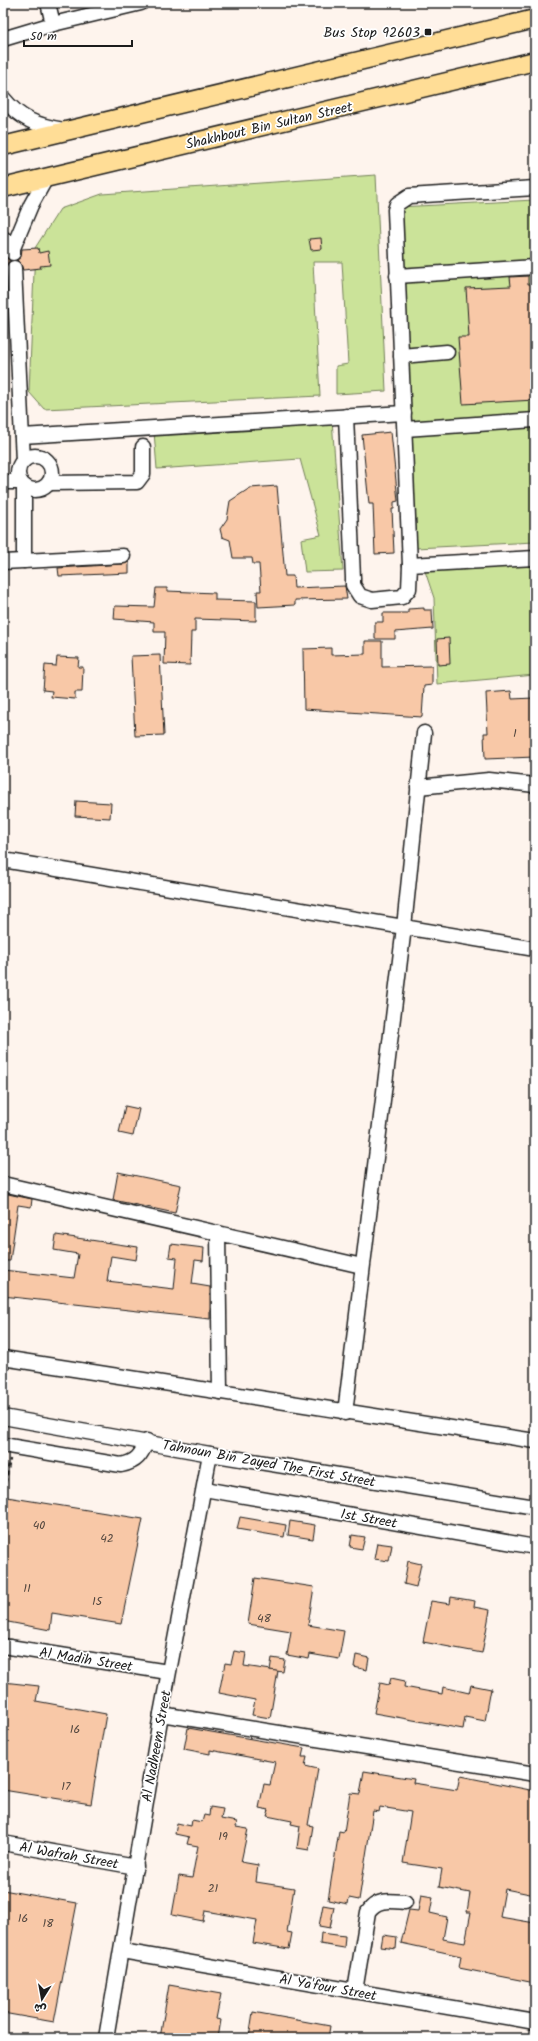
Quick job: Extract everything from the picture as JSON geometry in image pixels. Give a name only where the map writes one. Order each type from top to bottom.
[{"type":"main road","points":[[3,146],[535,19]]},
{"type":"main road","name":"Shakhbout Bin Sultan Street","points":[[3,188],[535,61]]},
{"type":"street","points":[[48,3],[53,24]]},
{"type":"street","points":[[3,39],[53,24],[142,3]]},
{"type":"street","points":[[3,98],[14,111],[30,121],[66,131]]},
{"type":"street","points":[[10,246],[46,178]]},
{"type":"street","points":[[346,416],[353,578],[356,591],[360,596],[372,600],[402,597],[409,589],[410,564],[395,210],[402,199],[409,196],[535,188]]},
{"type":"street","points":[[397,276],[535,267]]},
{"type":"street","points":[[14,268],[23,461],[18,471],[22,484],[24,561]]},
{"type":"street","points":[[401,356],[446,352]]},
{"type":"street","points":[[22,436],[404,413]]},
{"type":"street","points":[[405,429],[535,420]]},
{"type":"street","points":[[49,483],[138,482],[143,474],[143,447]]},
{"type":"street","points":[[3,482],[22,484],[34,490],[40,490],[49,483],[52,473],[48,462],[44,459],[33,456],[23,461]]},
{"type":"street","points":[[3,562],[123,556]]},
{"type":"street","points":[[410,564],[535,558]]},
{"type":"street","points":[[345,1413],[404,927],[424,733]]},
{"type":"street","points":[[418,787],[489,780],[535,785]]},
{"type":"street","points":[[3,860],[535,949]]},
{"type":"street","points":[[3,1184],[362,1266]]},
{"type":"street","points":[[218,1233],[220,1392]]},
{"type":"street","points":[[3,1358],[345,1413],[535,1441]]},
{"type":"street","name":"Tahnoun Bin Zayed The First Street","points":[[3,1417],[147,1441],[210,1454],[535,1507]]},
{"type":"street","points":[[8,1446],[121,1465],[129,1464],[141,1456],[147,1441]]},
{"type":"street","name":"Al Nadheem Street","points":[[106,2038],[122,1951],[168,1672],[210,1454]]},
{"type":"street","name":"1st Street","points":[[204,1489],[535,1547]]},
{"type":"street","name":"Al Madih Street","points":[[3,1646],[168,1672]]},
{"type":"street","points":[[161,1714],[535,1774]]},
{"type":"street","name":"Al Wafrah Street","points":[[3,1843],[136,1867]]},
{"type":"street","points":[[355,1991],[368,1912],[371,1907],[385,1901],[405,1902]]},
{"type":"street","name":"Al Ya'four Street","points":[[122,1951],[535,2022]]},
{"type":"path","points":[[3,1496],[8,1446]]},
{"type":"green space","points":[[376,175],[386,391],[336,394],[336,366],[348,364],[342,262],[313,262],[320,396],[44,409],[29,392],[35,248],[60,209],[102,194]]},
{"type":"green space","points":[[535,200],[535,542],[416,548],[398,207]]},
{"type":"green space","points":[[332,420],[343,571],[305,572],[301,539],[321,535],[300,459],[157,469],[154,432]]},
{"type":"green space","points":[[535,561],[535,675],[437,684],[434,598],[423,565]]},
{"type":"building","points":[[321,238],[322,249],[311,250],[309,239]]},
{"type":"building","points":[[38,248],[39,253],[48,251],[50,265],[40,266],[41,268],[23,270],[21,264],[17,260],[21,257],[22,249]]},
{"type":"building","points":[[3,254],[10,261],[6,269],[3,269]]},
{"type":"building","points":[[528,276],[528,284],[535,284],[535,400],[463,404],[458,337],[469,337],[466,288],[511,286],[510,277]]},
{"type":"building","points":[[391,432],[398,501],[394,502],[394,509],[392,509],[394,553],[375,554],[373,504],[369,504],[362,435]]},
{"type":"building","points":[[277,486],[285,576],[293,576],[294,588],[345,586],[347,599],[295,600],[295,605],[258,607],[257,591],[261,591],[259,564],[253,564],[252,558],[233,558],[230,540],[222,537],[220,529],[227,519],[230,501],[250,488]]},
{"type":"building","points":[[129,562],[129,573],[59,576],[58,568],[123,564]]},
{"type":"building","points":[[156,588],[167,588],[167,591],[215,593],[215,600],[256,601],[256,621],[195,619],[195,632],[191,632],[190,665],[164,664],[165,632],[154,632],[154,622],[114,619],[115,606],[154,607]]},
{"type":"building","points":[[424,608],[424,610],[432,610],[433,629],[395,632],[395,639],[375,639],[375,622],[383,622],[383,613],[408,613],[408,609]]},
{"type":"building","points":[[449,638],[450,664],[438,665],[437,639]]},
{"type":"building","points":[[365,641],[382,641],[382,667],[432,666],[432,685],[424,686],[422,717],[304,709],[303,649],[331,648],[331,655],[365,654]]},
{"type":"building","points":[[160,655],[164,735],[135,736],[131,656]]},
{"type":"building","points":[[57,657],[79,658],[78,667],[83,667],[82,692],[75,692],[75,699],[51,697],[52,691],[43,690],[45,665],[56,666]]},
{"type":"building","points":[[511,691],[512,699],[534,698],[535,757],[485,759],[484,733],[488,733],[486,693]]},
{"type":"building","points":[[76,801],[111,803],[110,818],[75,816]]},
{"type":"building","points":[[125,1106],[139,1109],[133,1136],[119,1133]]},
{"type":"building","points":[[118,1172],[181,1185],[175,1213],[113,1200]]},
{"type":"building","points":[[3,1193],[32,1199],[31,1207],[18,1205],[10,1261],[3,1261]]},
{"type":"building","points":[[56,1235],[138,1247],[136,1260],[111,1256],[107,1281],[174,1289],[177,1258],[169,1257],[171,1244],[204,1248],[203,1261],[195,1260],[192,1284],[210,1287],[210,1319],[3,1296],[3,1270],[74,1278],[78,1254],[54,1250]]},
{"type":"building","points":[[7,1497],[143,1519],[121,1624],[52,1613],[50,1630],[3,1621],[3,1529]]},
{"type":"building","points":[[240,1517],[286,1525],[284,1537],[237,1529]]},
{"type":"building","points":[[290,1521],[315,1525],[313,1539],[288,1535]]},
{"type":"building","points":[[352,1535],[365,1537],[362,1549],[350,1547]]},
{"type":"building","points":[[377,1543],[392,1545],[389,1561],[374,1559]]},
{"type":"building","points":[[408,1561],[421,1564],[416,1587],[404,1584]]},
{"type":"building","points":[[255,1578],[314,1587],[308,1625],[344,1631],[339,1659],[310,1654],[309,1659],[287,1655],[291,1631],[248,1624]]},
{"type":"building","points":[[451,1597],[475,1601],[474,1607],[490,1610],[482,1653],[423,1642],[431,1601],[450,1604]]},
{"type":"building","points":[[234,1651],[246,1653],[244,1666],[278,1671],[270,1718],[252,1715],[255,1700],[219,1693],[225,1663],[231,1664]]},
{"type":"building","points":[[356,1655],[369,1658],[367,1670],[354,1667]]},
{"type":"building","points":[[272,1658],[285,1660],[283,1672],[270,1670]]},
{"type":"building","points":[[391,1678],[405,1681],[404,1687],[442,1694],[443,1687],[469,1693],[471,1685],[491,1689],[485,1721],[465,1717],[463,1729],[374,1713],[380,1683],[389,1685]]},
{"type":"building","points":[[3,1682],[39,1686],[36,1701],[106,1714],[91,1804],[3,1790]]},
{"type":"building","points":[[188,1728],[304,1748],[302,1757],[307,1757],[305,1766],[318,1769],[308,1825],[313,1826],[309,1850],[297,1848],[300,1826],[291,1824],[292,1821],[267,1816],[269,1810],[259,1808],[264,1784],[270,1785],[275,1762],[210,1750],[210,1754],[184,1749]]},
{"type":"building","points":[[364,1771],[414,1779],[413,1783],[457,1790],[460,1776],[535,1791],[535,1895],[505,1889],[500,1917],[535,1923],[535,1983],[459,1968],[461,1956],[401,1943],[409,1910],[418,1911],[421,1895],[433,1897],[430,1913],[447,1917],[443,1939],[465,1943],[471,1912],[467,1912],[470,1893],[439,1887],[442,1869],[403,1863],[411,1812],[380,1807],[379,1812],[373,1811],[359,1900],[349,1898],[348,1904],[328,1900],[339,1831],[344,1832],[350,1793],[360,1794]]},
{"type":"building","points":[[210,1807],[223,1809],[221,1819],[237,1822],[236,1827],[248,1829],[241,1862],[258,1865],[256,1882],[294,1888],[287,1932],[292,1933],[289,1949],[253,1943],[257,1920],[205,1911],[203,1921],[172,1915],[179,1876],[192,1878],[198,1846],[187,1844],[189,1837],[175,1834],[177,1823],[191,1826],[192,1820],[202,1822],[204,1815],[209,1816]]},
{"type":"building","points":[[3,1890],[77,1903],[54,2022],[3,2013]]},
{"type":"building","points":[[323,1905],[334,1907],[330,1928],[319,1926]]},
{"type":"building","points":[[321,1933],[345,1936],[344,1948],[320,1944]]},
{"type":"building","points":[[383,1935],[397,1937],[396,1949],[381,1947]]},
{"type":"building","points":[[169,1985],[221,1994],[216,2019],[221,2020],[218,2038],[160,2038]]},
{"type":"building","points":[[253,2012],[330,2026],[328,2038],[249,2038]]},
{"type":"place","name":"Bus Stop 92603","points":[[428,32]]}]
